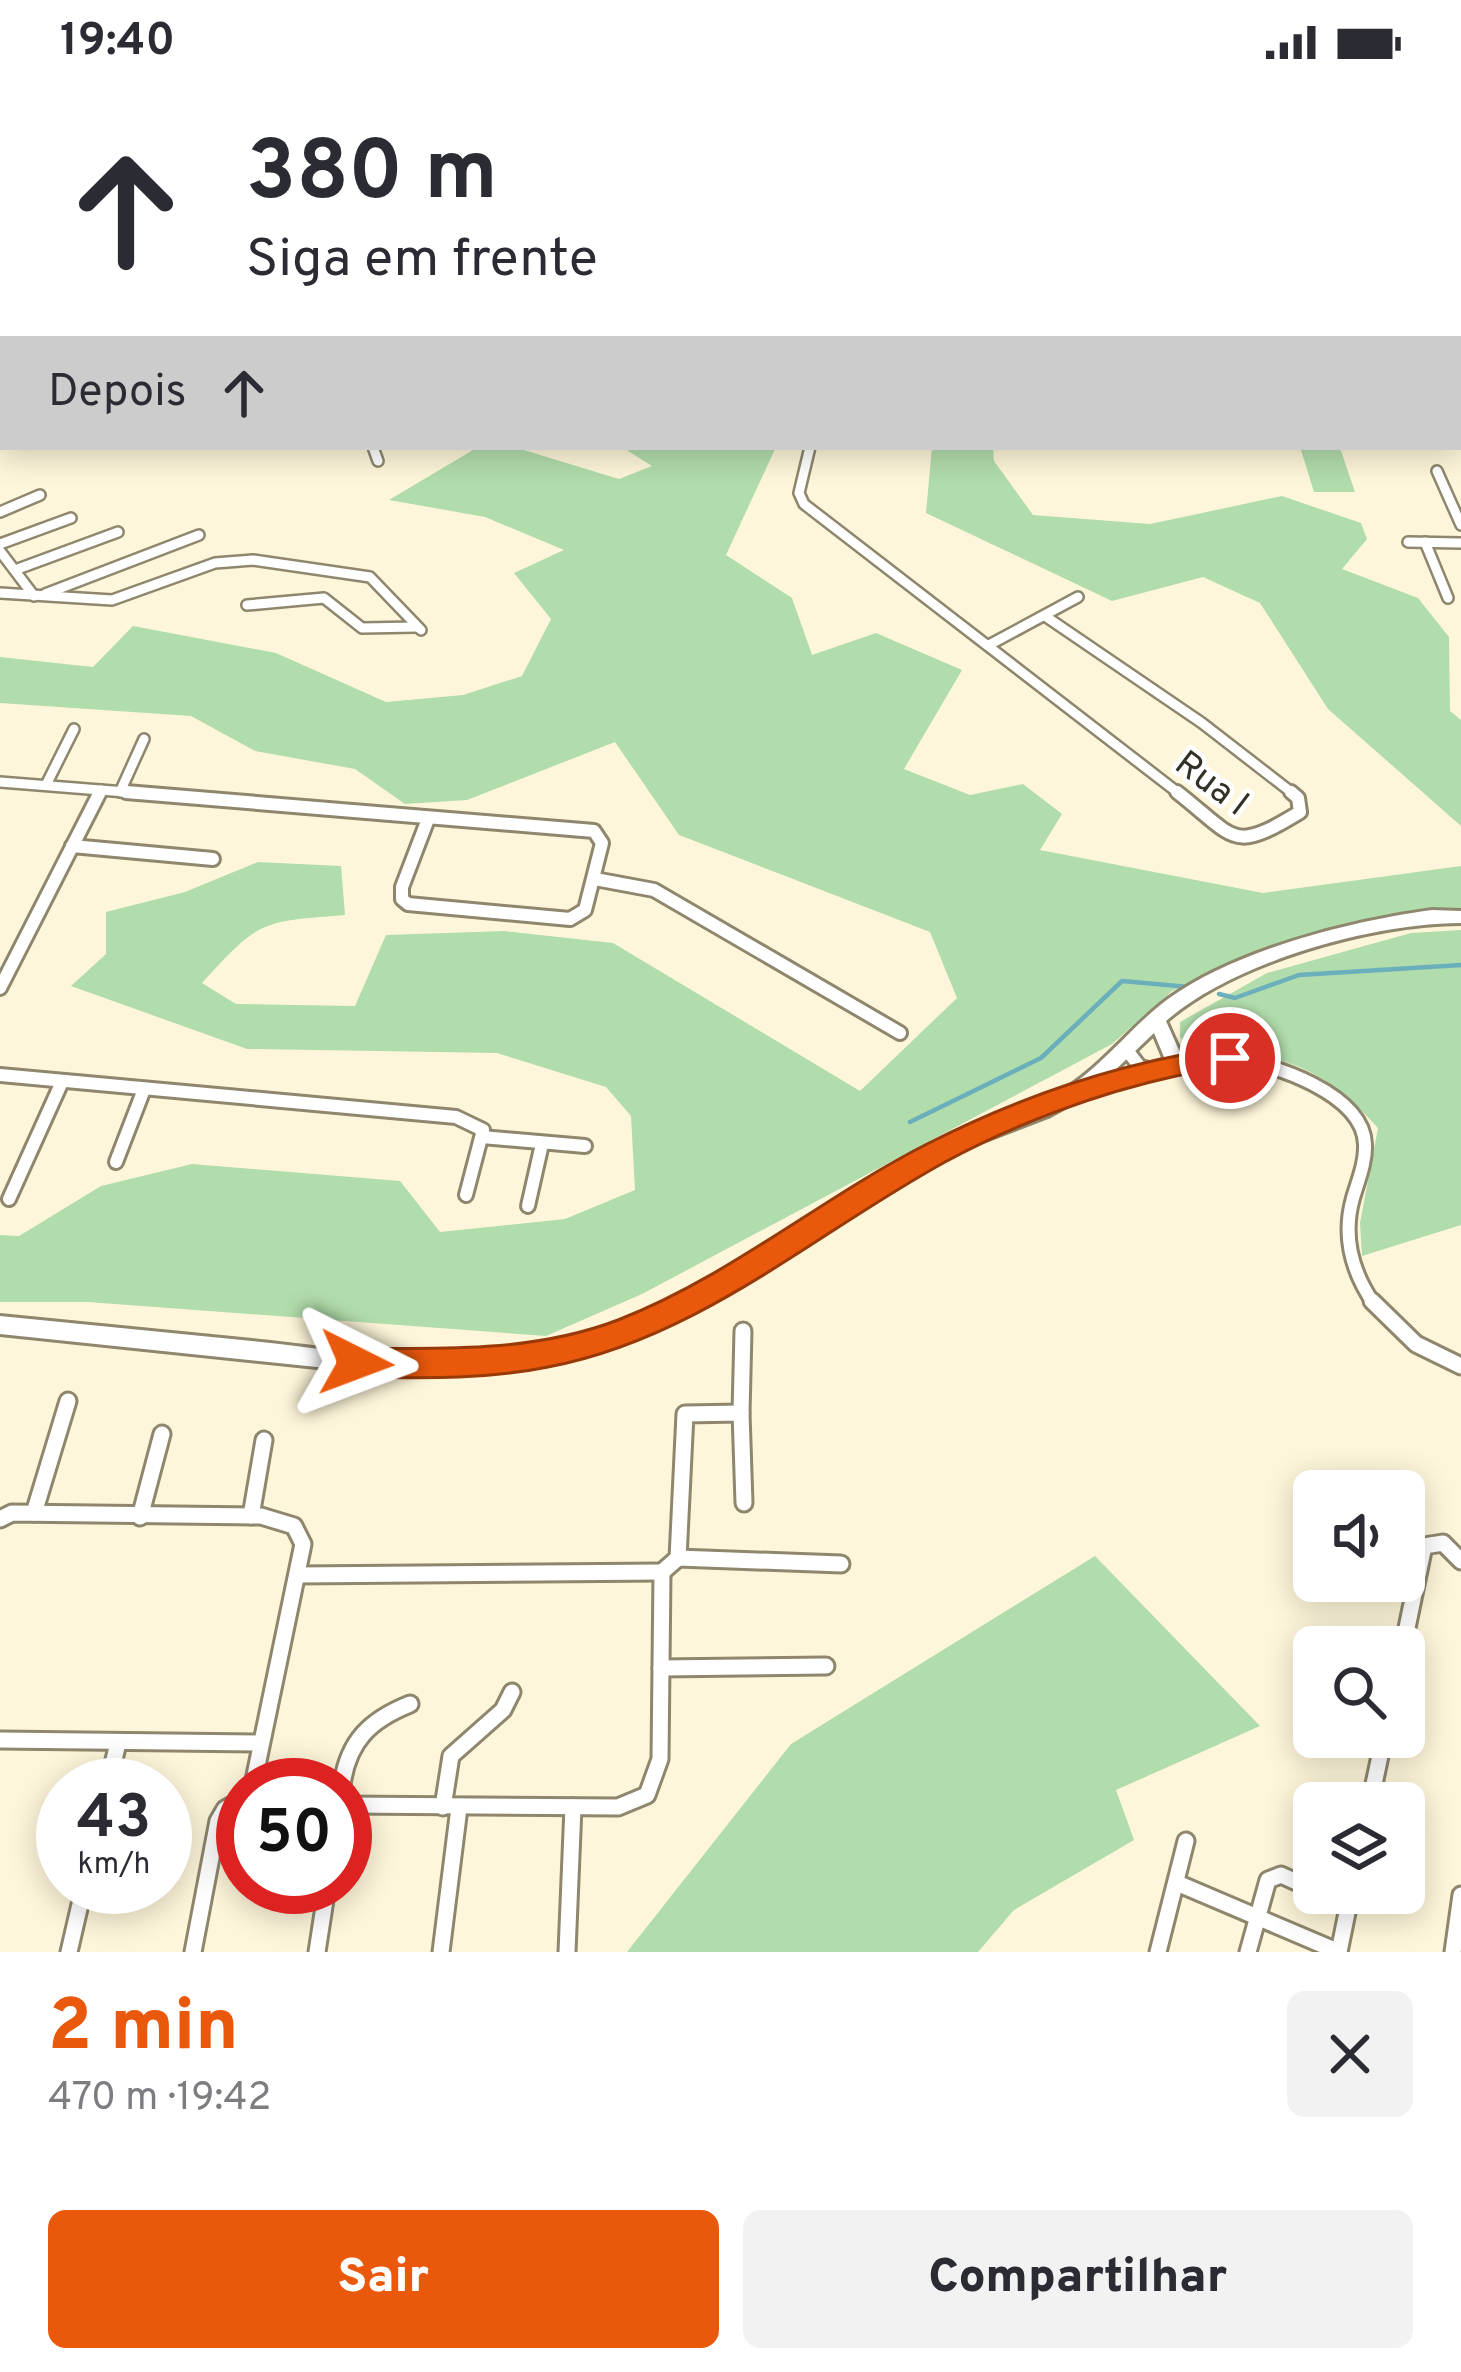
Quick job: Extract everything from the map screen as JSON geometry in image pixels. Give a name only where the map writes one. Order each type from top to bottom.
[{"type":"main road","points":[[1075,1093],[1157,1020],[1206,985],[1281,953],[1431,916],[1461,917]]},
{"type":"main road","points":[[0,1324],[404,1366],[470,1364],[582,1346],[689,1304],[937,1153],[1075,1093],[1160,1070],[1172,1061],[1172,1051],[1157,1020]]},
{"type":"street","points":[[374,450],[378,461]]},
{"type":"street","name":"Rua I","points":[[809,450],[800,500],[1235,838],[1258,838],[1300,812],[1302,805],[1287,789],[1045,616]]},
{"type":"street","points":[[1437,471],[1461,525]]},
{"type":"street","points":[[0,512],[40,496]]},
{"type":"street","points":[[36,597],[0,548],[71,518]]},
{"type":"street","points":[[15,570],[118,532]]},
{"type":"street","points":[[36,597],[200,535]]},
{"type":"street","points":[[1408,542],[1461,543]]},
{"type":"street","points":[[1425,542],[1448,598]]},
{"type":"street","points":[[0,593],[112,600],[141,594],[215,563],[253,560],[359,573],[381,584],[419,628],[362,628],[324,598],[247,605]]},
{"type":"street","points":[[989,645],[1078,597]]},
{"type":"street","points":[[46,785],[74,729]]},
{"type":"street","points":[[121,791],[144,739]]},
{"type":"street","points":[[0,782],[594,831],[602,843],[585,910],[570,920],[408,904],[402,899],[402,887],[428,819]]},
{"type":"street","points":[[0,988],[101,790]]},
{"type":"street","points":[[72,846],[213,859]]},
{"type":"street","points":[[595,879],[654,890],[901,1033]]},
{"type":"street","points":[[1209,1059],[1160,1070],[1140,1067],[1132,1044],[1244,1061],[1292,1075],[1324,1089],[1353,1114],[1365,1135],[1348,1222],[1354,1269],[1379,1310],[1408,1340],[1430,1356],[1461,1366]]},
{"type":"street","points":[[0,1076],[143,1092],[425,1112],[470,1121],[480,1126],[482,1137],[466,1195]]},
{"type":"street","points":[[9,1199],[62,1084]]},
{"type":"street","points":[[116,1162],[143,1092]]},
{"type":"street","points":[[482,1137],[585,1146]]},
{"type":"street","points":[[528,1206],[542,1144]]},
{"type":"street","points":[[743,1330],[744,1503]]},
{"type":"street","points":[[34,1513],[68,1401]]},
{"type":"street","points":[[678,1558],[685,1414],[741,1413]]},
{"type":"street","points":[[140,1517],[162,1434]]},
{"type":"street","points":[[251,1516],[264,1440]]},
{"type":"street","points":[[1,1517],[34,1513],[251,1516],[294,1526],[302,1544],[297,1576],[258,1758]]},
{"type":"street","points":[[1407,1626],[1424,1546],[1443,1543],[1461,1562]]},
{"type":"street","points":[[297,1576],[662,1572],[678,1558],[841,1564]]},
{"type":"street","points":[[372,1806],[618,1807],[647,1795],[660,1760],[662,1572]]},
{"type":"street","points":[[661,1668],[826,1666]]},
{"type":"street","points":[[441,1952],[451,1756],[503,1711],[512,1692]]},
{"type":"street","points":[[344,1758],[384,1713],[410,1705]]},
{"type":"street","points":[[0,1739],[260,1743]]},
{"type":"street","points":[[114,1758],[118,1743]]},
{"type":"street","points":[[567,1952],[573,1808]]},
{"type":"street","points":[[193,1952],[216,1831]]},
{"type":"street","points":[[1158,1952],[1186,1841]]},
{"type":"street","points":[[1247,1952],[1272,1876],[1293,1879]]},
{"type":"street","points":[[1177,1883],[1339,1952],[1347,1914]]},
{"type":"street","points":[[1453,1952],[1461,1894]]},
{"type":"street","points":[[69,1952],[78,1914]]},
{"type":"street","points":[[317,1952],[323,1914]]},
{"type":"green space","points":[[473,450],[524,450],[619,479],[652,466],[628,450],[775,450],[726,555],[792,598],[812,655],[876,633],[962,670],[904,769],[970,795],[1023,784],[1062,814],[1040,850],[1263,893],[1461,866],[1461,910],[1265,948],[1172,991],[1112,1044],[642,1294],[546,1336],[88,1302],[0,1302],[0,1235],[19,1236],[101,1186],[192,1164],[400,1181],[440,1232],[565,1219],[635,1190],[631,1116],[606,1087],[497,1053],[247,1049],[71,986],[106,954],[106,912],[185,892],[258,862],[341,866],[345,915],[278,923],[237,946],[202,983],[236,1004],[355,1006],[386,935],[504,931],[613,943],[860,1091],[957,998],[930,932],[679,835],[615,742],[467,800],[405,804],[355,769],[255,751],[191,716],[0,703],[0,657],[93,667],[133,626],[276,653],[386,702],[463,695],[522,676],[551,619],[514,573],[564,550],[485,517],[389,500]]},
{"type":"green space","points":[[932,450],[993,450],[994,461],[1033,515],[1150,524],[1282,496],[1361,523],[1367,539],[1342,569],[1418,598],[1449,637],[1450,711],[1461,720],[1461,826],[1328,709],[1260,603],[1203,577],[1112,601],[926,513]]},
{"type":"green space","points":[[1301,450],[1341,450],[1355,492],[1314,492]]},
{"type":"green space","points":[[1461,930],[1461,1225],[1362,1256],[1360,1223],[1378,1128],[1337,1090],[1297,1066],[1252,1055],[1196,1052],[1180,1037],[1180,1022],[1267,973],[1411,933]]},
{"type":"green space","points":[[1095,1556],[1260,1726],[1116,1790],[1134,1840],[1014,1910],[978,1952],[627,1952],[791,1744]]},
{"type":"waterway","points":[[1219,994],[1235,998],[1299,975],[1461,965]]},
{"type":"waterway","points":[[910,1122],[1041,1058],[1122,981],[1189,987]]},
{"type":"route","points":[[356,1363],[437,1366],[551,1353],[652,1322],[937,1153],[1075,1093],[1129,1076],[1230,1058]]}]
